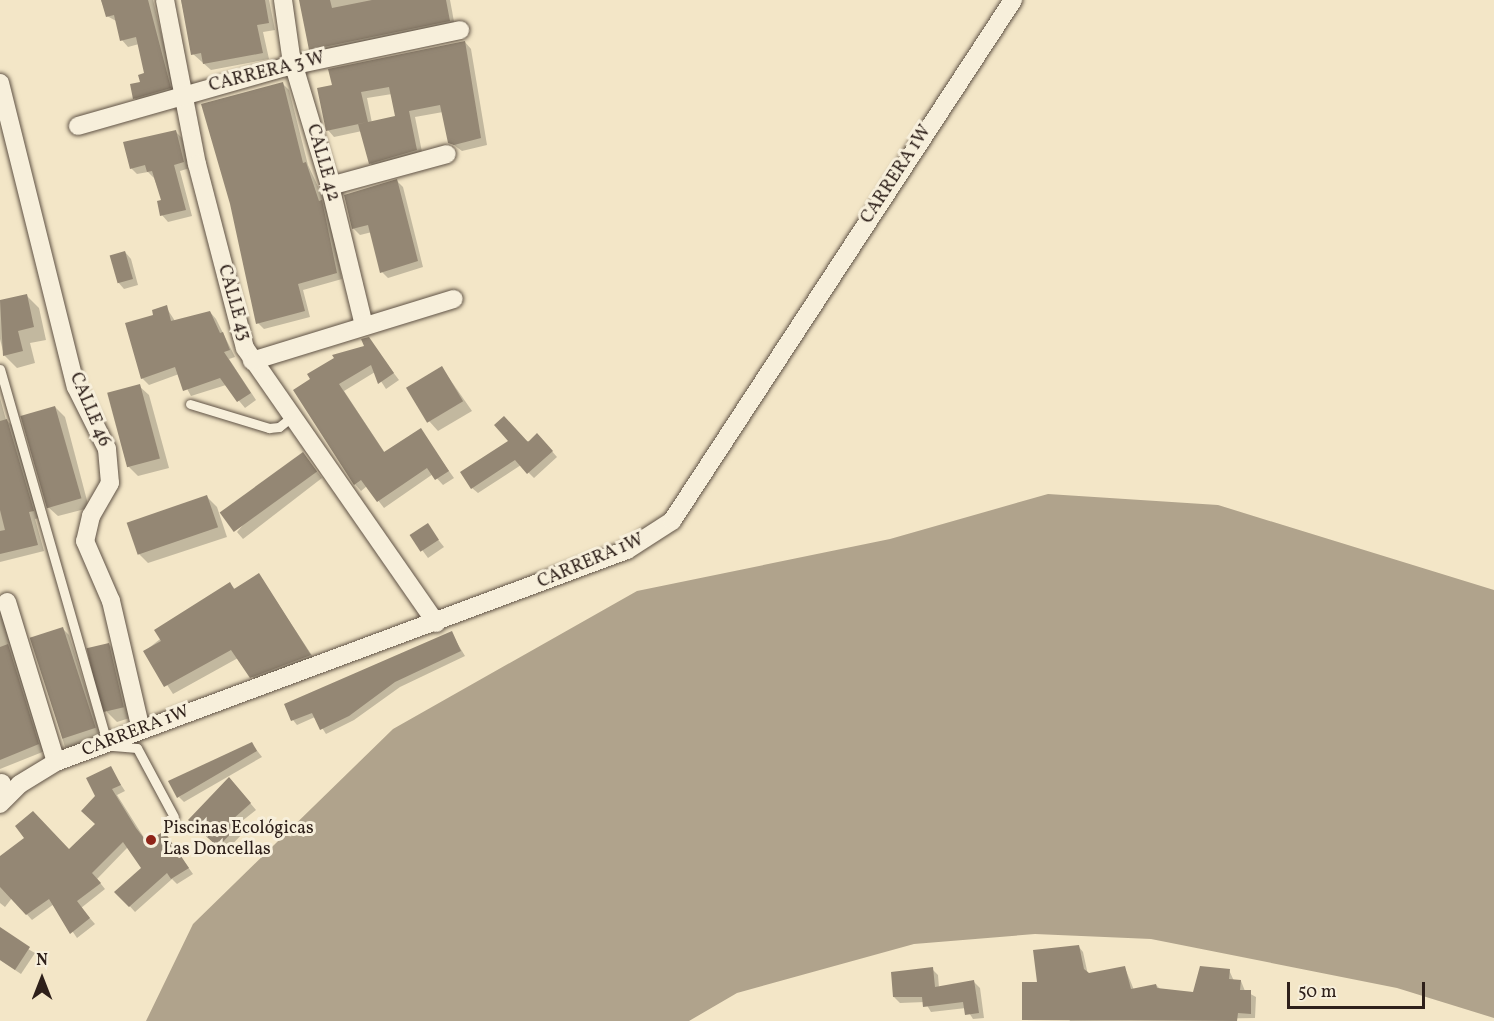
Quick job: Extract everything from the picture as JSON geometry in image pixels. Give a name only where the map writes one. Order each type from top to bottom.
[{"type":"street","name":"CALLE 43","points":[[165,0],[184,96],[237,329],[252,361],[290,418],[436,623]]},
{"type":"street","name":"CALLE 42","points":[[283,0],[293,65],[330,186],[364,326]]},
{"type":"street","name":"CARRERA 1W","points":[[0,804],[20,784],[56,762],[436,623],[627,549],[672,521],[1012,0]]},
{"type":"street","name":"CARRERA 3 W","points":[[78,126],[293,65],[460,30]]},
{"type":"street","name":"CALLE 46","points":[[0,83],[74,379],[109,458],[110,483],[91,516],[85,541],[111,601],[141,730]]},
{"type":"street","points":[[330,186],[447,154]]},
{"type":"street","points":[[252,361],[454,299]]},
{"type":"street","points":[[7,602],[56,762]]},
{"type":"lane","points":[[0,369],[104,744],[137,748],[174,817]]},
{"type":"lane","points":[[190,404],[269,428],[279,427],[290,418]]},
{"type":"shaded area","points":[[1048,494],[1218,505],[1494,590],[1494,1018],[1397,988],[1151,939],[1035,934],[914,944],[737,993],[689,1021],[146,1021],[193,924],[393,729],[637,591],[890,539]]},
{"type":"building","points":[[101,0],[148,0],[171,88],[133,99],[130,84],[140,82],[138,75],[144,73],[136,37],[120,41],[114,15],[106,17]]},
{"type":"building","points":[[181,0],[265,0],[269,23],[257,25],[263,53],[203,64],[201,53],[191,55]]},
{"type":"building","points":[[299,0],[330,0],[332,8],[372,0],[446,0],[450,21],[309,50]]},
{"type":"building","points":[[465,41],[481,138],[454,145],[448,143],[440,105],[409,111],[417,150],[369,164],[358,124],[326,131],[317,88],[332,85],[328,69]],"holes":[[[389,87],[395,116],[368,122],[361,92]]]},
{"type":"building","points":[[283,82],[303,163],[306,162],[319,201],[322,200],[337,273],[298,284],[305,311],[256,324],[230,204],[201,104]]},
{"type":"building","points":[[176,130],[184,162],[174,165],[186,210],[160,216],[157,201],[161,200],[152,171],[147,172],[145,165],[130,169],[123,142]]},
{"type":"building","points":[[397,179],[418,261],[380,273],[368,225],[352,229],[344,195]]},
{"type":"building","points":[[125,251],[133,279],[118,283],[110,255]]},
{"type":"building","points":[[27,294],[34,327],[18,331],[23,351],[3,356],[0,300]]},
{"type":"building","points":[[167,305],[171,321],[210,311],[220,333],[223,332],[230,350],[224,352],[251,393],[237,402],[220,378],[183,391],[175,367],[141,379],[125,323],[153,315],[152,310]]},
{"type":"building","points":[[369,337],[394,373],[378,384],[371,365],[339,384],[384,452],[421,428],[449,471],[435,480],[427,468],[377,502],[361,480],[354,485],[293,390],[310,379],[307,374],[334,358],[332,355],[364,346],[361,339]]},
{"type":"building","points":[[442,366],[463,401],[427,423],[406,388]]},
{"type":"building","points":[[140,384],[160,458],[127,467],[107,393]]},
{"type":"building","points":[[55,406],[81,498],[47,508],[20,416]]},
{"type":"building","points":[[504,416],[528,442],[537,433],[553,451],[527,474],[515,460],[471,489],[460,472],[508,441],[494,425]]},
{"type":"building","points":[[7,419],[34,511],[29,512],[38,545],[0,554],[0,531],[5,530],[0,510],[0,421]]},
{"type":"building","points":[[303,452],[317,471],[234,532],[220,513]]},
{"type":"building","points":[[207,495],[218,527],[138,555],[127,523]]},
{"type":"building","points":[[428,523],[439,540],[420,552],[410,535]]},
{"type":"building","points":[[259,573],[311,655],[250,678],[231,650],[164,687],[143,651],[161,641],[154,630],[230,582],[234,589]]},
{"type":"building","points":[[63,627],[96,728],[62,739],[30,638]]},
{"type":"building","points":[[452,631],[461,651],[395,682],[349,716],[320,730],[312,713],[291,721],[284,704]]},
{"type":"building","points":[[109,643],[124,707],[101,712],[87,648]]},
{"type":"building","points":[[8,644],[39,744],[0,760],[0,647]]},
{"type":"building","points":[[252,742],[257,751],[177,798],[168,781]]},
{"type":"building","points":[[111,766],[121,785],[112,789],[136,828],[147,842],[164,831],[189,868],[171,879],[167,873],[129,907],[114,892],[141,868],[123,842],[92,873],[101,883],[77,901],[90,918],[70,934],[49,899],[26,915],[0,887],[0,856],[24,838],[15,826],[33,811],[69,849],[95,824],[81,811],[95,796],[86,778]]},
{"type":"building","points":[[229,777],[251,803],[233,819],[239,825],[218,847],[188,820]]},
{"type":"building","points":[[0,927],[30,947],[15,970],[0,960]]},
{"type":"building","points":[[1079,945],[1084,969],[1089,973],[1125,966],[1131,989],[1156,984],[1157,988],[1193,992],[1200,966],[1230,969],[1229,979],[1241,980],[1240,990],[1251,990],[1251,1014],[1238,1013],[1237,1021],[1022,1020],[1022,982],[1037,982],[1033,950]]},
{"type":"building","points":[[933,967],[935,987],[974,980],[979,1013],[965,1015],[963,1002],[923,1007],[922,997],[893,997],[891,972]]},
{"type":"place","name":"Piscinas Ecológicas Las Doncellas","points":[[151,840]]}]
